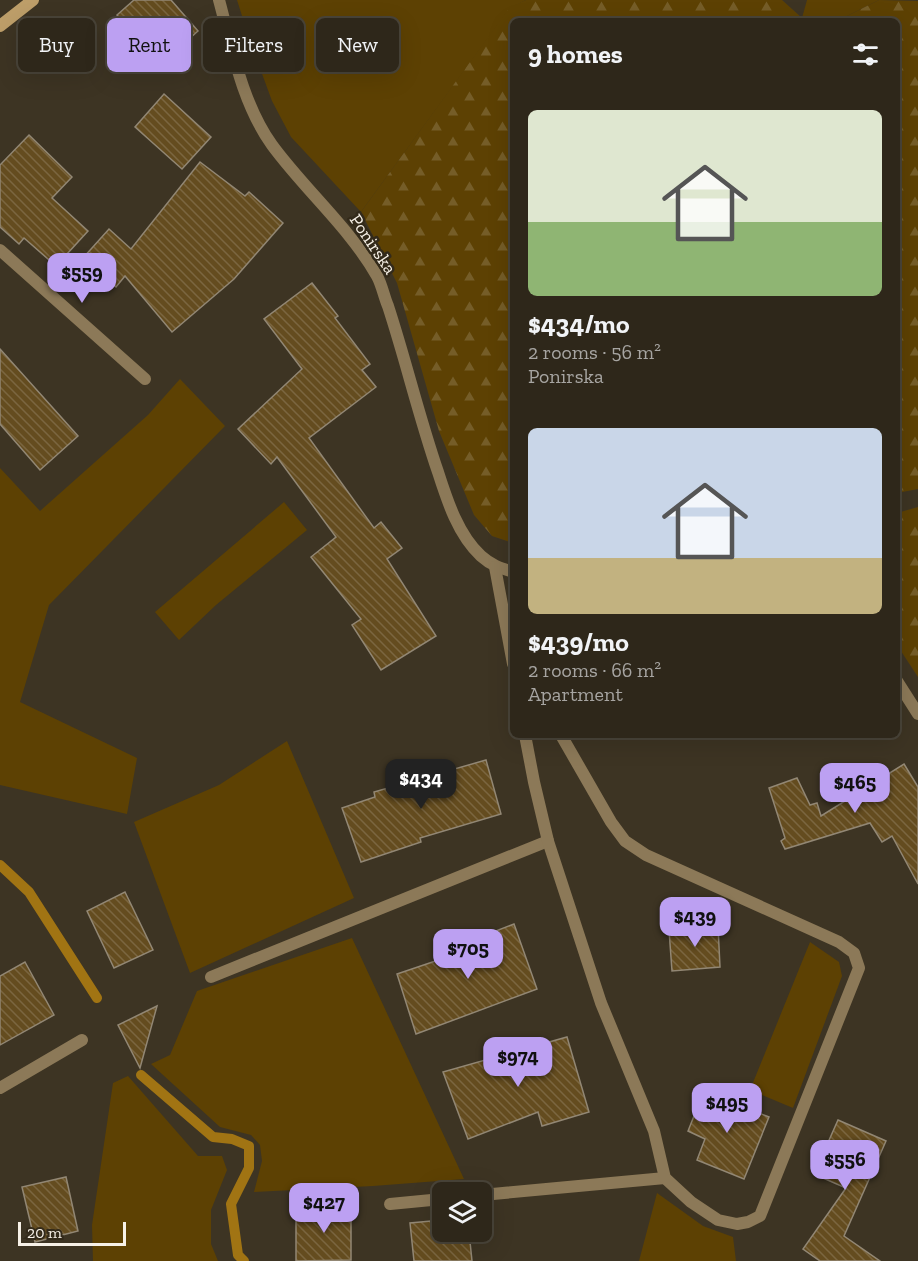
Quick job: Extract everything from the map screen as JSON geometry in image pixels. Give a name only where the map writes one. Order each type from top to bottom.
[{"type":"street","points":[[0,26],[33,0]]},
{"type":"street","name":"Ponirska","points":[[219,0],[253,111],[271,144],[360,251],[378,278],[396,331],[419,416],[446,495],[465,536],[480,555],[495,567],[510,571]]},
{"type":"street","points":[[0,250],[145,379]]},
{"type":"street","points":[[495,567],[510,643]]},
{"type":"street","points":[[900,686],[918,714]]},
{"type":"street","points":[[526,738],[548,841],[601,1003],[654,1131],[664,1178],[691,1202],[718,1220],[737,1224],[748,1222],[760,1216],[859,968],[854,953],[839,942],[646,855],[626,841],[611,822],[563,738]]},
{"type":"street","points":[[211,977],[548,841]]},
{"type":"street","points":[[0,1088],[82,1040]]},
{"type":"street","points":[[492,1194],[664,1178]]},
{"type":"street","points":[[390,1204],[432,1199]]},
{"type":"green space","points":[[237,0],[526,0],[510,8],[361,212],[291,137],[272,101],[261,72],[304,72],[304,18],[243,18]]},
{"type":"green space","points":[[526,0],[782,0],[802,18],[510,18],[510,542],[492,536],[474,515],[439,431],[397,283],[361,212],[510,7]]},
{"type":"green space","points":[[807,0],[879,0],[843,18],[802,18]]},
{"type":"green space","points":[[879,0],[918,1],[918,489],[900,492],[900,18],[843,18]]},
{"type":"green space","points":[[180,379],[225,426],[49,605],[20,702],[137,758],[127,814],[0,785],[0,468],[40,511],[148,415]]},
{"type":"green space","points":[[284,502],[307,530],[216,605],[179,640],[155,612]]},
{"type":"green space","points":[[918,507],[918,677],[900,650],[900,512]]},
{"type":"green space","points":[[287,741],[354,898],[190,973],[134,822],[219,785]]},
{"type":"green space","points":[[352,938],[464,1179],[254,1192],[262,1161],[260,1145],[251,1135],[220,1127],[151,1064],[170,1055],[197,991]]},
{"type":"green space","points":[[810,942],[839,962],[842,976],[793,1108],[750,1090]]},
{"type":"green space","points":[[128,1076],[198,1156],[222,1156],[227,1170],[211,1210],[211,1244],[218,1261],[93,1261],[92,1225],[113,1083]]},
{"type":"green space","points":[[657,1193],[703,1226],[733,1237],[736,1261],[639,1261]]},
{"type":"building","points":[[134,0],[171,0],[187,18],[120,18],[117,15]]},
{"type":"building","points":[[191,23],[198,31],[191,37]]},
{"type":"building","points":[[164,94],[211,137],[182,169],[135,127]]},
{"type":"building","points":[[29,135],[72,177],[52,198],[88,231],[56,266],[24,238],[19,244],[0,227],[0,165]]},
{"type":"building","points":[[200,162],[245,196],[249,192],[283,223],[234,279],[172,332],[125,276],[116,287],[83,258],[109,229],[131,249]]},
{"type":"building","points":[[312,283],[338,316],[335,318],[370,364],[362,370],[376,387],[309,438],[374,528],[381,522],[402,548],[387,559],[436,636],[381,670],[352,625],[361,619],[311,557],[336,537],[277,457],[271,464],[238,429],[302,369],[264,319]]},
{"type":"building","points":[[0,349],[78,436],[40,470],[0,424]]},
{"type":"building","points":[[486,760],[501,814],[420,838],[421,842],[361,862],[342,808],[375,797],[374,792]]},
{"type":"building","points":[[904,764],[918,787],[918,884],[892,836],[882,842],[870,823],[785,849],[781,841],[785,838],[769,788],[797,778],[810,805],[817,803],[821,816]]},
{"type":"building","points":[[125,892],[153,950],[114,968],[87,911]]},
{"type":"building","points":[[514,924],[537,989],[416,1034],[397,974],[468,950],[465,943]]},
{"type":"building","points":[[718,926],[720,967],[672,971],[669,930]]},
{"type":"building","points":[[25,962],[54,1015],[0,1045],[0,976]]},
{"type":"building","points":[[157,1006],[140,1068],[118,1025]]},
{"type":"building","points":[[567,1037],[589,1112],[542,1126],[538,1112],[468,1139],[443,1072]]},
{"type":"building","points":[[704,1091],[769,1117],[744,1179],[697,1160],[705,1139],[688,1131]]},
{"type":"building","points":[[838,1120],[886,1141],[844,1236],[880,1261],[820,1261],[803,1249],[846,1188],[814,1174]]},
{"type":"building","points":[[66,1177],[78,1231],[35,1242],[22,1187]]},
{"type":"building","points":[[351,1207],[351,1260],[296,1261],[296,1208]]},
{"type":"building","points":[[432,1221],[432,1242],[470,1242],[472,1261],[414,1261],[410,1223]]},
{"type":"waterway","points":[[0,865],[29,892],[97,998]]},
{"type":"waterway","points":[[141,1075],[213,1137],[232,1139],[249,1146],[249,1168],[231,1204],[238,1255],[244,1261]]}]
